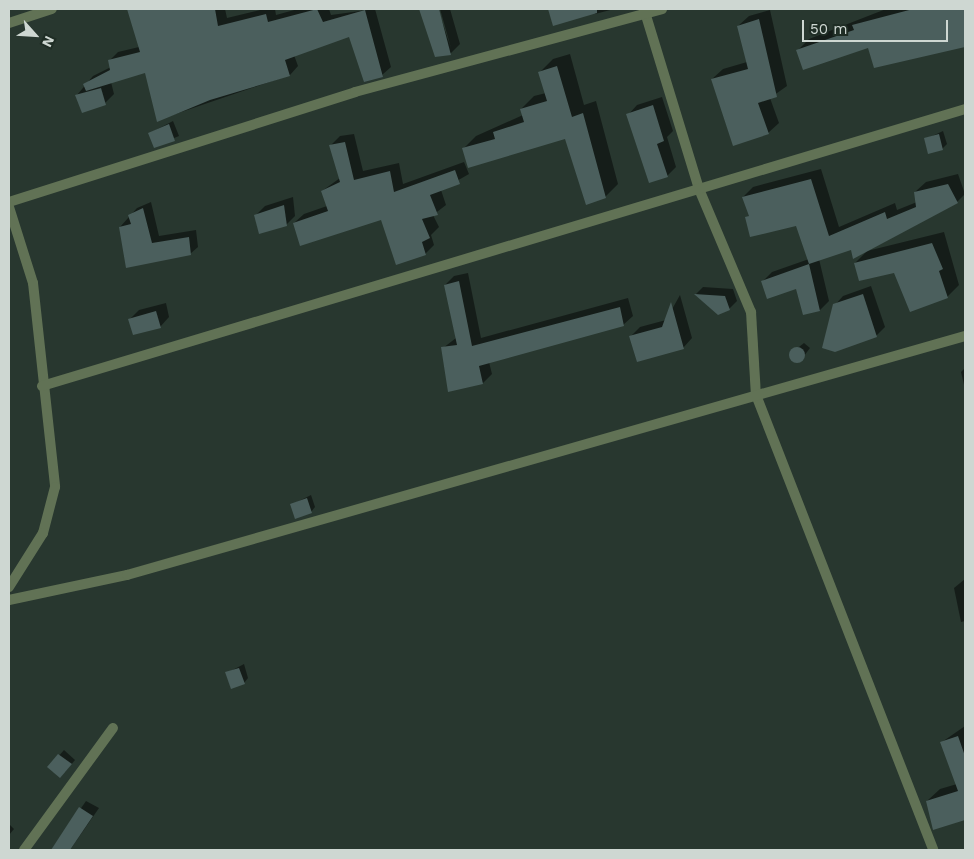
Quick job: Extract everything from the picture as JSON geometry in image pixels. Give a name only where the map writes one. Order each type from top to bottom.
[{"type":"street","points":[[9,23],[52,9]]},
{"type":"street","points":[[9,202],[355,92],[644,11],[662,9]]},
{"type":"street","points":[[644,11],[699,189],[751,312],[756,395],[933,850]]},
{"type":"street","points":[[42,386],[965,109]]},
{"type":"street","points":[[9,207],[29,262],[42,386],[55,472],[53,503],[43,532],[9,587]]},
{"type":"street","points":[[9,600],[127,575],[965,336]]},
{"type":"street","points":[[24,850],[113,728]]},
{"type":"building","points":[[127,9],[215,9],[218,26],[266,14],[268,22],[317,9],[323,22],[365,10],[383,77],[364,82],[349,37],[285,60],[290,76],[210,100],[157,122],[145,73],[86,91],[83,84],[110,70],[108,60],[140,52]]},
{"type":"building","points":[[419,9],[439,9],[451,55],[435,57]]},
{"type":"building","points":[[548,9],[597,9],[597,13],[553,26]]},
{"type":"building","points":[[913,9],[965,9],[965,47],[874,68],[868,48],[803,70],[796,50],[854,30],[852,25]]},
{"type":"building","points":[[759,19],[777,97],[758,103],[769,134],[733,146],[711,79],[748,69],[737,26]]},
{"type":"building","points":[[557,66],[572,117],[583,113],[606,198],[586,205],[565,139],[468,168],[462,148],[495,139],[493,132],[524,122],[520,109],[547,101],[538,72]]},
{"type":"building","points":[[101,88],[106,105],[82,113],[75,95]]},
{"type":"building","points":[[653,105],[664,141],[657,144],[668,177],[649,183],[626,114]]},
{"type":"building","points":[[169,124],[175,141],[154,148],[148,133]]},
{"type":"building","points":[[939,134],[943,150],[928,154],[924,138]]},
{"type":"building","points":[[345,142],[354,180],[390,171],[394,192],[455,170],[460,184],[430,195],[438,215],[422,219],[430,238],[422,242],[426,255],[396,265],[381,220],[300,246],[293,223],[328,211],[321,191],[340,182],[329,145]]},
{"type":"building","points":[[811,179],[829,236],[885,212],[887,219],[916,207],[914,192],[948,184],[958,203],[853,259],[851,250],[809,264],[796,226],[750,237],[745,217],[749,216],[742,197]]},
{"type":"building","points":[[284,205],[287,226],[259,234],[254,215]]},
{"type":"building","points":[[143,208],[152,243],[189,237],[191,255],[126,268],[119,227],[131,224],[128,215]]},
{"type":"building","points":[[932,243],[943,269],[939,271],[948,298],[910,312],[894,273],[859,281],[854,263]]},
{"type":"building","points":[[809,264],[820,311],[803,315],[796,289],[767,299],[761,281]]},
{"type":"building","points":[[459,281],[472,346],[620,307],[624,326],[479,366],[483,384],[448,392],[441,347],[457,345],[444,285]]},
{"type":"building","points":[[694,294],[725,296],[730,310],[718,315]]},
{"type":"building","points":[[863,294],[877,337],[835,352],[822,348],[833,304]]},
{"type":"building","points":[[671,302],[684,349],[637,362],[629,336],[662,327]]},
{"type":"building","points":[[156,311],[161,328],[133,335],[128,319]]},
{"type":"building","points":[[794,347],[800,347],[805,352],[803,361],[794,363],[789,358],[789,352]]},
{"type":"building","points":[[307,498],[312,513],[295,519],[290,504]]},
{"type":"building","points":[[239,668],[245,684],[231,689],[225,672]]},
{"type":"building","points":[[958,736],[965,756],[965,820],[933,830],[926,801],[958,791],[940,742]]},
{"type":"building","points":[[58,754],[72,764],[60,778],[47,767]]},
{"type":"building","points":[[79,807],[93,816],[70,850],[51,850]]}]
